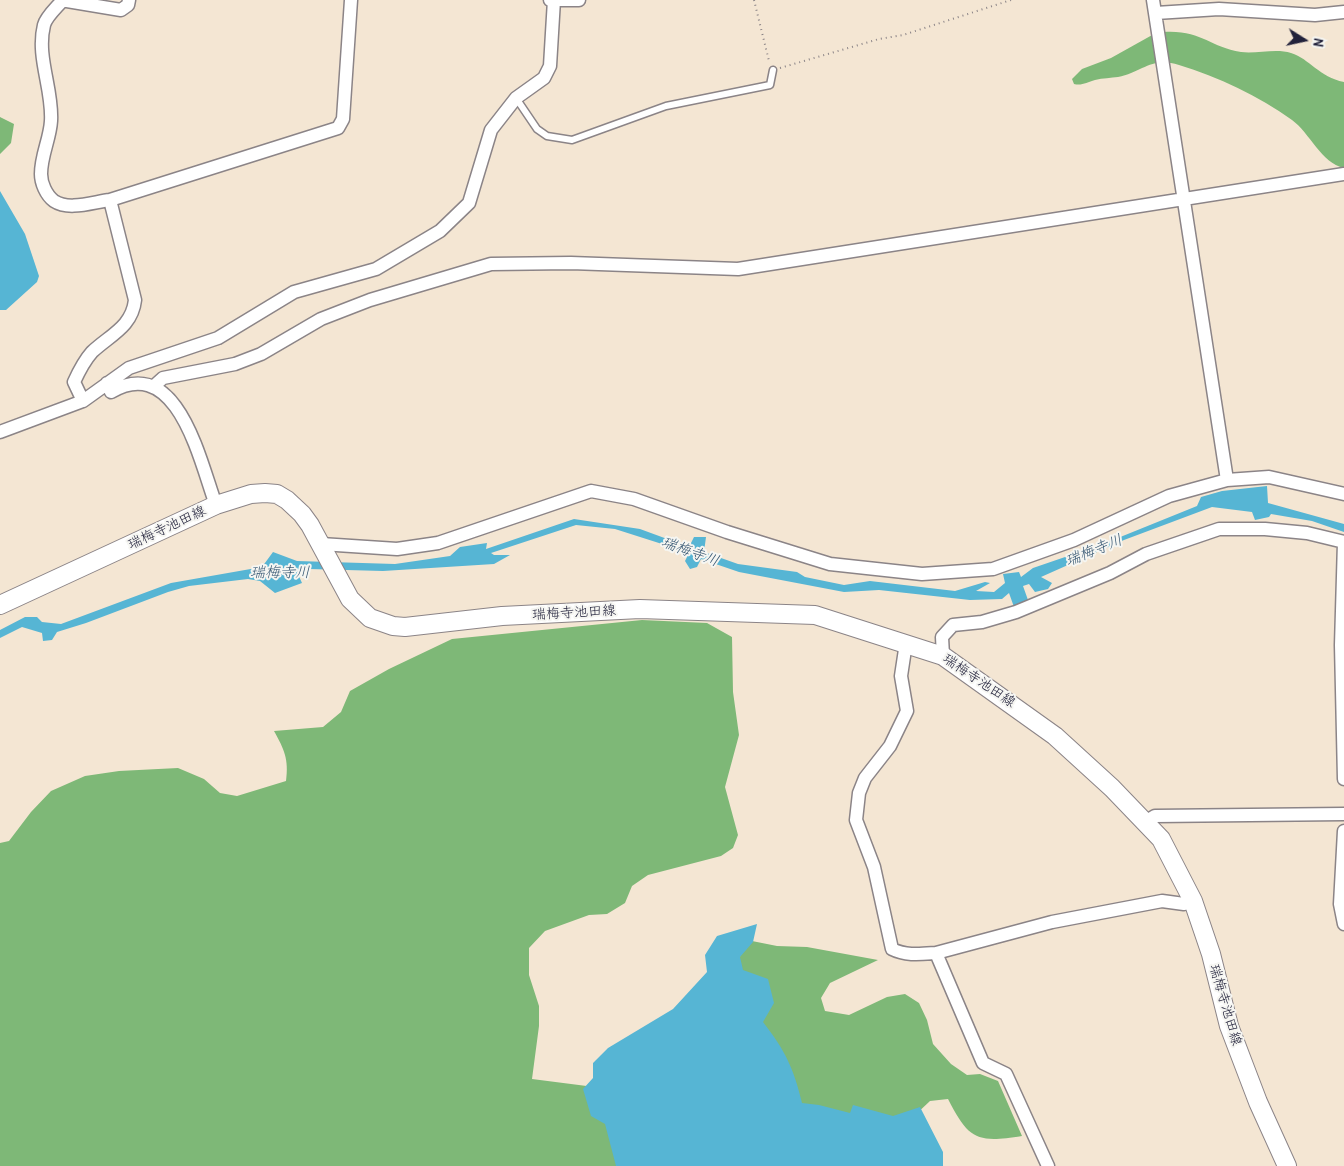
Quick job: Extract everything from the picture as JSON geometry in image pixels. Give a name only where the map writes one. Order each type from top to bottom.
[{"type":"main road","name":"瑞梅寺池田線","points":[[0,605],[216,505],[251,494],[277,494],[287,500],[302,514],[321,544],[350,599],[370,618],[381,623],[406,627],[502,616],[640,610],[815,615],[943,656],[1055,736],[1162,839],[1193,901],[1211,954],[1229,1026],[1258,1102],[1287,1166]]},
{"type":"street","points":[[129,0],[128,5],[121,10],[61,0],[44,23],[42,53],[51,122],[43,151],[41,174],[46,193],[53,200],[63,205],[110,200],[338,128],[342,119],[351,0]]},
{"type":"street","points":[[0,432],[83,402],[106,383],[138,364],[218,338],[294,292],[376,269],[440,231],[469,203],[491,130],[516,98],[544,78],[550,66],[553,0],[579,0]]},
{"type":"street","points":[[1153,0],[1182,200],[1227,480]]},
{"type":"street","points":[[1156,13],[1219,9],[1315,15],[1344,12]]},
{"type":"street","points":[[153,387],[163,378],[235,364],[261,354],[321,320],[370,300],[491,264],[571,263],[738,268],[1344,174]]},
{"type":"street","points":[[83,402],[74,382],[81,367],[92,352],[128,323],[134,310],[135,300],[110,200]]},
{"type":"street","points":[[106,383],[111,392],[125,384],[153,387],[172,400],[178,409],[216,505]]},
{"type":"street","points":[[321,544],[397,549],[438,544],[591,491],[634,500],[830,564],[922,574],[966,572],[993,569],[1074,540],[1169,496],[1227,480],[1269,477],[1344,494]]},
{"type":"street","points":[[943,656],[942,637],[953,625],[982,622],[1016,612],[1110,573],[1146,554],[1219,529],[1265,529],[1299,532],[1344,542],[1342,645],[1344,778]]},
{"type":"street","points":[[906,643],[901,676],[907,711],[890,746],[865,778],[859,793],[856,820],[874,867],[892,948],[899,952],[918,954],[936,952],[1052,922],[1162,901],[1184,904],[1193,901]]},
{"type":"street","points":[[1145,822],[1155,816],[1344,814]]},
{"type":"street","points":[[1344,831],[1340,904],[1344,924]]},
{"type":"street","points":[[936,952],[983,1063],[1006,1074],[1048,1166]]},
{"type":"lane","points":[[516,98],[537,129],[546,136],[572,140],[666,106],[770,85],[773,70]]},
{"type":"path","points":[[754,0],[766,52],[773,70],[879,39],[903,35],[1011,0]]},
{"type":"green space","points":[[1177,32],[1197,36],[1230,50],[1241,52],[1279,51],[1291,53],[1304,59],[1335,80],[1344,82],[1344,168],[1336,165],[1322,154],[1292,120],[1279,111],[1238,88],[1179,65],[1162,62],[1127,75],[1074,84],[1072,79],[1082,69],[1111,58],[1154,34]]},
{"type":"green space","points":[[0,117],[14,124],[11,143],[0,154]]},
{"type":"green space","points":[[642,620],[707,623],[732,637],[733,692],[739,735],[725,787],[738,835],[733,848],[721,856],[648,875],[632,886],[625,903],[607,914],[589,915],[545,931],[529,948],[529,975],[539,1006],[539,1026],[532,1079],[610,1089],[651,1166],[0,1166],[0,843],[9,841],[31,812],[51,791],[85,776],[119,771],[178,768],[204,779],[220,793],[237,796],[286,781],[287,766],[285,754],[274,731],[323,727],[341,712],[350,691],[389,669],[452,639]]},
{"type":"green space","points":[[747,940],[777,946],[807,947],[878,960],[830,983],[821,998],[825,1011],[849,1015],[887,997],[905,994],[919,1003],[927,1020],[933,1044],[951,1064],[967,1075],[980,1074],[998,1081],[1022,1136],[994,1139],[976,1136],[962,1123],[948,1099],[930,1101],[913,1117],[823,1117],[790,1099],[736,966]]},
{"type":"water","points":[[0,191],[25,234],[39,276],[37,282],[6,310],[0,310]]},
{"type":"water","name":"瑞梅寺川","points":[[1267,486],[1268,503],[1344,524],[1344,532],[1312,521],[1271,514],[1269,517],[1255,520],[1252,512],[1212,507],[1124,540],[1041,577],[1052,583],[1048,589],[1035,592],[1029,584],[1023,586],[1028,600],[1014,607],[1009,593],[1002,599],[970,600],[879,590],[844,592],[739,572],[701,559],[697,567],[690,569],[685,561],[687,557],[684,551],[615,529],[576,525],[491,553],[494,555],[510,555],[494,564],[383,571],[309,569],[297,572],[302,583],[275,593],[260,581],[248,579],[189,586],[57,632],[52,640],[43,641],[42,633],[22,627],[0,638],[0,630],[25,617],[37,617],[42,622],[61,624],[171,583],[262,567],[273,552],[297,561],[395,564],[450,556],[460,547],[487,543],[486,549],[574,519],[640,529],[689,547],[694,537],[706,537],[704,552],[738,564],[797,572],[805,577],[844,585],[870,581],[955,591],[985,582],[990,583],[976,591],[994,592],[1005,583],[1003,574],[1019,572],[1021,577],[1033,568],[1103,544],[1197,506],[1201,497],[1222,491]]},
{"type":"water","points":[[757,924],[753,942],[740,957],[743,970],[768,979],[774,1003],[763,1022],[788,1060],[802,1103],[819,1105],[850,1113],[853,1105],[893,1116],[920,1107],[943,1152],[943,1166],[616,1166],[605,1124],[591,1116],[583,1089],[593,1078],[593,1063],[608,1048],[673,1009],[707,972],[705,955],[717,936]]}]
